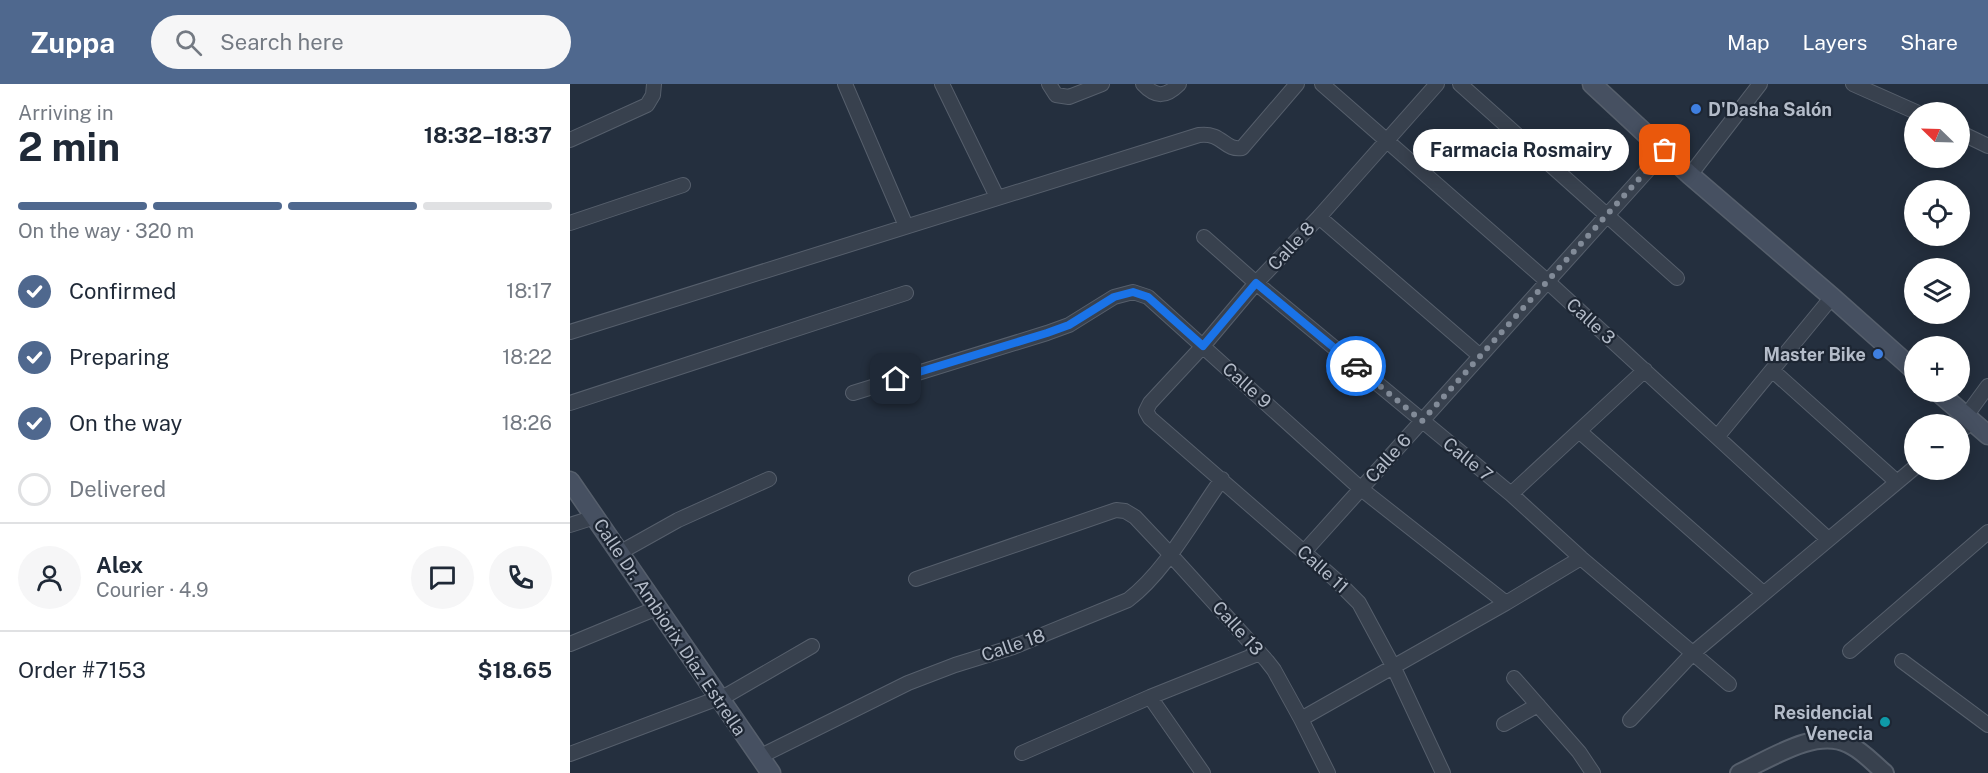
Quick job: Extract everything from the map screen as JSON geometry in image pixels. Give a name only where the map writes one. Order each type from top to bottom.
[{"type":"main road","points":[[1592,84],[1690,175],[1904,361]]},
{"type":"main road","points":[[1947,402],[1958,414]]},
{"type":"main road","points":[[1970,425],[1988,435]]},
{"type":"main road","name":"Calle Dr. Ambiorix Díaz Estrella","points":[[570,482],[771,773]]},
{"type":"street","points":[[570,140],[647,105],[653,95],[654,84]]},
{"type":"street","points":[[845,84],[906,226]]},
{"type":"street","points":[[942,84],[997,197]]},
{"type":"street","points":[[1049,84],[1056,95],[1063,97],[1102,84]]},
{"type":"street","points":[[1143,84],[1159,96],[1165,95],[1179,84]]},
{"type":"street","points":[[570,332],[844,242],[906,226],[1199,135],[1209,134],[1231,148],[1242,148],[1297,84]]},
{"type":"street","name":"Calle 3","points":[[1322,84],[1646,370],[1828,539]]},
{"type":"street","name":"Calle 8","points":[[1146,411],[1150,403],[1203,346],[1256,283],[1319,217],[1437,84]]},
{"type":"street","points":[[1460,84],[1677,278]]},
{"type":"street","points":[[1690,175],[1760,84]]},
{"type":"street","points":[[1853,84],[1904,107]]},
{"type":"street","points":[[1970,137],[1988,146]]},
{"type":"street","name":"Calle 6","points":[[1304,552],[1665,150]]},
{"type":"street","points":[[570,223],[683,185]]},
{"type":"street","points":[[1319,217],[1479,355]]},
{"type":"street","name":"Calle 7","points":[[1204,237],[1256,283],[1511,494],[1581,558],[1729,684]]},
{"type":"street","name":"Calle 9","points":[[853,393],[1047,333],[1069,325],[1114,297],[1133,292],[1148,297],[1360,488],[1506,603]]},
{"type":"street","points":[[570,403],[906,293]]},
{"type":"street","points":[[1717,437],[1832,297]]},
{"type":"street","points":[[1511,494],[1646,370]]},
{"type":"street","points":[[1772,370],[1897,482]]},
{"type":"street","points":[[1970,416],[1988,386]]},
{"type":"street","name":"Calle 11","points":[[1146,411],[1150,418],[1222,479],[1359,603],[1393,666],[1443,773]]},
{"type":"street","points":[[1579,431],[1763,593]]},
{"type":"street","points":[[1630,720],[1693,653],[1904,476]]},
{"type":"street","points":[[619,553],[678,520],[769,479]]},
{"type":"street","name":"Calle 18","points":[[759,757],[908,683],[1013,647],[1116,607],[1140,591],[1170,554],[1222,479]]},
{"type":"street","name":"Calle 13","points":[[916,579],[1116,510],[1131,514],[1260,652],[1274,670],[1328,773]]},
{"type":"street","points":[[570,525],[595,517]]},
{"type":"street","points":[[1850,651],[1988,532]]},
{"type":"street","points":[[1301,719],[1581,558]]},
{"type":"street","points":[[570,644],[657,608]]},
{"type":"street","points":[[570,754],[632,732],[718,696],[729,694],[812,646]]},
{"type":"street","points":[[1022,753],[1260,652]]},
{"type":"street","points":[[1902,661],[1988,725]]},
{"type":"street","points":[[1514,678],[1579,752],[1593,773]]},
{"type":"street","points":[[1150,697],[1203,773]]},
{"type":"street","points":[[1504,724],[1538,705]]},
{"type":"street","points":[[1739,773],[1798,746],[1824,739],[1849,744],[1885,773]]},
{"type":"way so far","points":[[1356,366],[1422,421],[1665,150]]},
{"type":"place","name":"D'Dasha Salón","points":[[1696,109]]},
{"type":"place","name":"Farmacia Rosmairy","points":[[1665,150]]},
{"type":"place","name":"Master Bike","points":[[1878,354]]},
{"type":"place","name":"Residencial Venecia","points":[[1885,722]]},
{"type":"route","points":[[896,379],[1069,325],[1114,297],[1133,292],[1148,297],[1203,346],[1256,283],[1356,366]]}]
